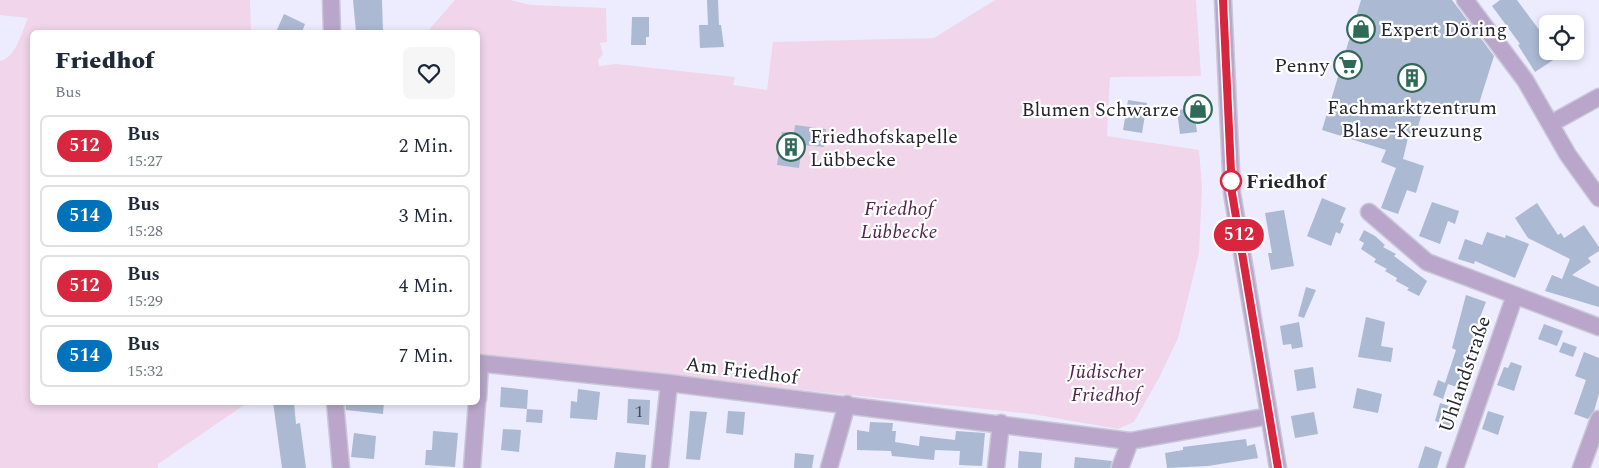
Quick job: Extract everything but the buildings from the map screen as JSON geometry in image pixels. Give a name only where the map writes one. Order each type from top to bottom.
[{"type":"street","points":[[331,0],[332,30]]},
{"type":"street","points":[[1223,0],[1232,193],[1278,468]]},
{"type":"street","points":[[1465,0],[1525,80],[1552,123],[1568,155],[1599,198]]},
{"type":"street","points":[[1552,123],[1599,97]]},
{"type":"street","points":[[1369,212],[1427,262],[1599,327]]},
{"type":"street","name":"Uhlandstraße","points":[[1455,468],[1515,295]]},
{"type":"street","name":"Am Friedhof","points":[[480,363],[847,404],[1130,441],[1269,416]]},
{"type":"street","points":[[660,468],[669,383]]},
{"type":"street","points":[[830,468],[847,404]]},
{"type":"street","points":[[335,405],[342,468]]},
{"type":"street","points":[[472,468],[477,405]]},
{"type":"street","points":[[1581,468],[1599,419]]},
{"type":"street","points":[[996,468],[1001,423]]},
{"type":"street","points":[[1120,468],[1130,441]]},
{"type":"green space","points":[[0,0],[250,0],[251,30],[30,30],[30,405],[244,405],[158,464],[158,468],[0,468],[0,61],[6,59],[14,50],[28,18],[0,15]]},
{"type":"green space","name":"Friedhof Lübbecke","points":[[455,0],[510,0],[531,5],[606,8],[607,42],[600,43],[603,54],[598,60],[599,66],[616,64],[735,77],[733,85],[767,90],[773,42],[934,38],[995,0],[1196,0],[1201,76],[1110,77],[1107,136],[1199,150],[1202,188],[1199,253],[1178,338],[1160,376],[1134,422],[1118,429],[1032,414],[628,372],[480,354],[480,30],[429,30]]},
{"type":"bus line","name":"512","points":[[1223,0],[1232,193],[1278,468]]},
{"type":"place","name":"Expert Döring","points":[[1361,29]]},
{"type":"place","name":"Penny","points":[[1348,65]]},
{"type":"place","name":"Fachmarktzentrum Blase-Kreuzung","points":[[1412,78]]},
{"type":"place","name":"Blumen Schwarze","points":[[1198,109]]},
{"type":"place","name":"Friedhofskapelle Lübbecke","points":[[791,147]]},
{"type":"place","name":"Friedhof","points":[[1231,181]]},
{"type":"park label","name":"Jüdischer Friedhof","points":[[1106,382]]}]
